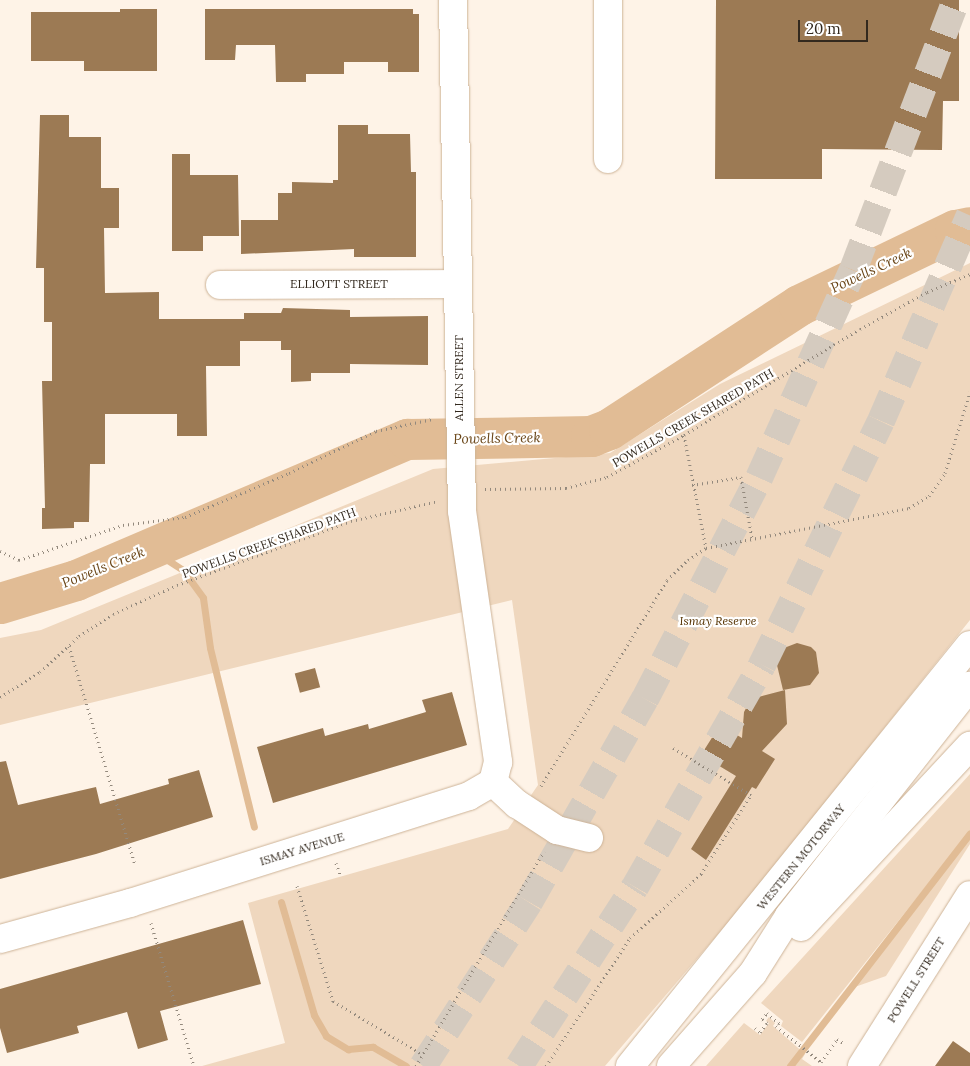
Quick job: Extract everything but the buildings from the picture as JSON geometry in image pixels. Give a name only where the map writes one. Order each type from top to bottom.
[{"type":"main road","name":"ALLEN STREET","points":[[453,0],[460,456],[463,509],[498,762],[493,782]]},
{"type":"main road","points":[[608,0],[608,159]]},
{"type":"main road","name":"ELLIOTT STREET","points":[[220,285],[458,284]]},
{"type":"main road","name":"WESTERN MOTORWAY","points":[[630,1066],[970,645]]},
{"type":"main road","points":[[753,973],[789,916],[970,686]]},
{"type":"main road","points":[[671,1066],[753,973],[802,927],[970,746]]},
{"type":"main road","points":[[493,782],[517,804],[557,830],[588,838]]},
{"type":"main road","name":"ISMAY AVENUE","points":[[0,939],[145,898],[469,796],[493,782]]},
{"type":"main road","name":"POWELL STREET","points":[[856,1056],[970,895]]},
{"type":"path","name":"POWELLS CREEK SHARED PATH","points":[[0,697],[40,672],[69,646],[113,614],[177,585],[351,521],[463,509],[501,487],[566,488],[588,483],[628,466],[684,435],[860,329],[927,292],[970,274]]},
{"type":"path","points":[[541,786],[666,580],[706,548],[909,508],[928,496],[945,473],[970,392]]},
{"type":"path","points":[[0,552],[19,560],[124,525],[185,518],[289,473],[376,431],[433,419]]},
{"type":"path","points":[[684,435],[692,485],[706,548]]},
{"type":"path","points":[[692,485],[741,476],[752,538]]},
{"type":"path","points":[[69,646],[135,864]]},
{"type":"path","points":[[546,1066],[630,938],[700,874],[751,795],[673,748]]},
{"type":"path","points":[[416,1066],[557,830]]},
{"type":"path","points":[[297,886],[333,1001],[422,1054]]},
{"type":"path","points":[[145,898],[194,1066]]},
{"type":"path","points":[[755,1028],[760,1032],[767,1023],[762,1019],[767,1013],[778,1023],[776,1026],[801,1048],[821,1062],[837,1039],[856,1056]]},
{"type":"green space","name":"Ismay Reserve","points":[[970,263],[970,620],[755,891],[605,1066],[202,1066],[285,1043],[248,903],[508,829],[538,785],[512,600],[0,725],[0,638],[41,630],[433,469],[610,453],[720,384]]},
{"type":"green space","points":[[970,774],[970,831],[802,1042],[781,1026],[783,1021],[761,1003]]},
{"type":"green space","points":[[970,838],[970,844],[886,976],[852,988]]},
{"type":"green space","points":[[769,1017],[775,1023],[773,1026],[805,1054],[802,1059],[812,1066],[706,1066],[744,1023],[760,1035],[769,1023],[766,1021]]},
{"type":"waterway","name":"Powells Creek","points":[[0,603],[76,580],[407,439],[591,436],[609,429],[799,305],[955,230],[970,227]]},
{"type":"waterway","points":[[140,552],[166,559],[183,570],[203,598],[210,648],[254,827]]},
{"type":"waterway","points":[[790,1066],[970,833]]},
{"type":"waterway","points":[[281,902],[314,1015],[326,1036],[348,1049],[373,1047],[406,1066]]},
{"type":"tunnel","points":[[423,1066],[529,902],[645,699],[759,478],[853,270],[956,0]]},
{"type":"tunnel","points":[[519,1066],[635,887],[762,665],[881,421],[970,215]]}]
